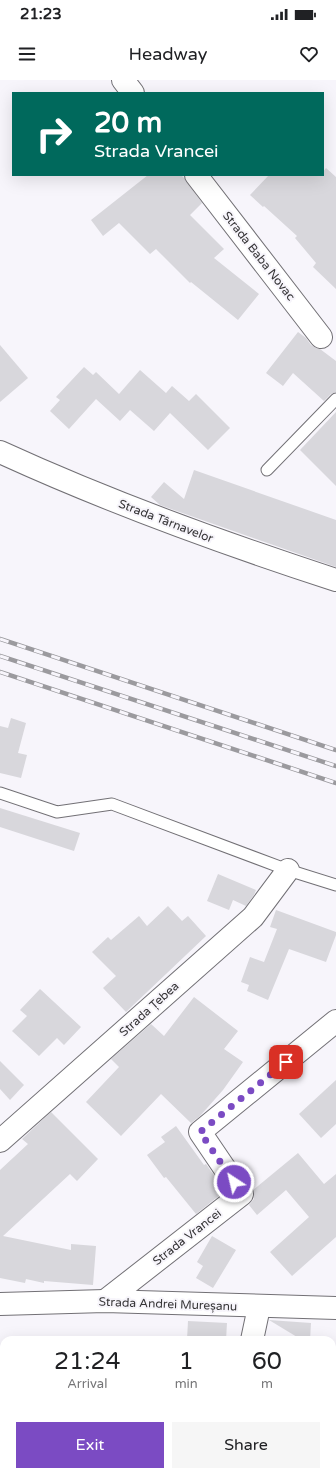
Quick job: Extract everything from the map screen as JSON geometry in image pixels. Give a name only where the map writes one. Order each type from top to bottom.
[{"type":"street","points":[[123,80],[132,92]]},
{"type":"street","name":"Strada Baba Novac","points":[[197,176],[321,337]]},
{"type":"street","name":"Strada Târnavelor","points":[[0,452],[68,482],[192,532],[336,580]]},
{"type":"street","name":"Strada Țebea","points":[[0,1141],[253,917],[288,870]]},
{"type":"street","name":"Strada Vrancei","points":[[105,1301],[242,1194],[200,1132],[336,1022]]},
{"type":"street","name":"Strada Andrei Mureșanu","points":[[0,1304],[105,1301],[259,1307],[336,1308]]},
{"type":"street","points":[[253,1336],[259,1307]]},
{"type":"lane","points":[[267,470],[336,399]]},
{"type":"lane","points":[[0,794],[58,812],[112,804],[288,870],[336,885]]},
{"type":"building","points":[[326,168],[336,177],[336,289],[313,267],[316,263],[295,238],[297,236],[250,195],[268,176],[324,176],[324,171]]},
{"type":"building","points":[[147,176],[182,176],[202,203],[190,215],[224,249],[214,258],[259,294],[238,320],[191,282],[190,283],[156,249],[150,254],[119,223],[103,236],[91,220]]},
{"type":"building","points":[[298,332],[306,338],[311,345],[320,349],[336,361],[336,392],[331,394],[324,401],[293,373],[283,386],[266,373]]},
{"type":"building","points":[[0,345],[28,378],[0,402]]},
{"type":"building","points":[[84,367],[93,375],[96,372],[119,394],[140,370],[166,393],[172,386],[189,401],[196,394],[230,428],[208,450],[170,413],[154,431],[130,410],[120,421],[96,399],[69,429],[50,411],[60,400],[56,397]]},
{"type":"building","points":[[336,412],[336,486],[300,450]]},
{"type":"building","points":[[194,470],[336,520],[336,567],[160,505],[151,497],[164,482],[184,499]]},
{"type":"building","points":[[11,718],[26,723],[18,753],[27,755],[21,778],[0,773],[0,726],[8,728]]},
{"type":"building","points":[[0,808],[80,833],[74,851],[0,827]]},
{"type":"building","points":[[218,874],[256,890],[246,906],[233,900],[229,910],[207,901]]},
{"type":"building","points":[[168,906],[182,921],[188,916],[206,936],[126,1012],[103,988],[116,976],[92,952],[108,937],[111,940],[139,916],[147,926]]},
{"type":"building","points":[[276,910],[336,932],[336,935],[326,962],[289,949],[268,1000],[247,991],[249,985],[241,982],[250,957],[264,962],[277,929],[270,927]]},
{"type":"building","points":[[40,989],[81,1027],[64,1045],[57,1038],[39,1056],[12,1031],[27,1016],[20,1010]]},
{"type":"building","points":[[194,997],[238,1031],[224,1049],[243,1062],[223,1090],[200,1116],[191,1123],[161,1094],[121,1136],[86,1102],[119,1067],[111,1059],[151,1024],[164,1036]]},
{"type":"building","points":[[0,1061],[24,1085],[10,1100],[0,1089]]},
{"type":"building","points":[[336,1080],[336,1124],[321,1138],[299,1114]]},
{"type":"building","points":[[51,1112],[98,1159],[77,1181],[70,1174],[3,1236],[71,1250],[71,1244],[96,1246],[93,1285],[44,1281],[44,1283],[26,1279],[25,1283],[0,1278],[0,1170],[28,1144],[22,1139]]},
{"type":"building","points":[[176,1126],[225,1191],[196,1214],[166,1177],[164,1178],[147,1155],[165,1142],[161,1137]]},
{"type":"building","points":[[298,1153],[324,1184],[336,1174],[336,1237],[292,1276],[270,1252],[309,1217],[286,1190],[257,1215],[249,1205],[254,1199],[253,1190]]},
{"type":"building","points":[[212,1236],[236,1250],[213,1288],[196,1278],[203,1266],[197,1262]]},
{"type":"building","points":[[269,1320],[311,1323],[310,1336],[295,1336]]},
{"type":"building","points":[[188,1321],[227,1323],[226,1336],[187,1336]]},
{"type":"railway","points":[[0,639],[336,750]]},
{"type":"railway","points":[[0,656],[336,766]]},
{"type":"railway","points":[[0,672],[336,783]]},
{"type":"route","points":[[234,1182],[200,1132],[286,1062]]}]
